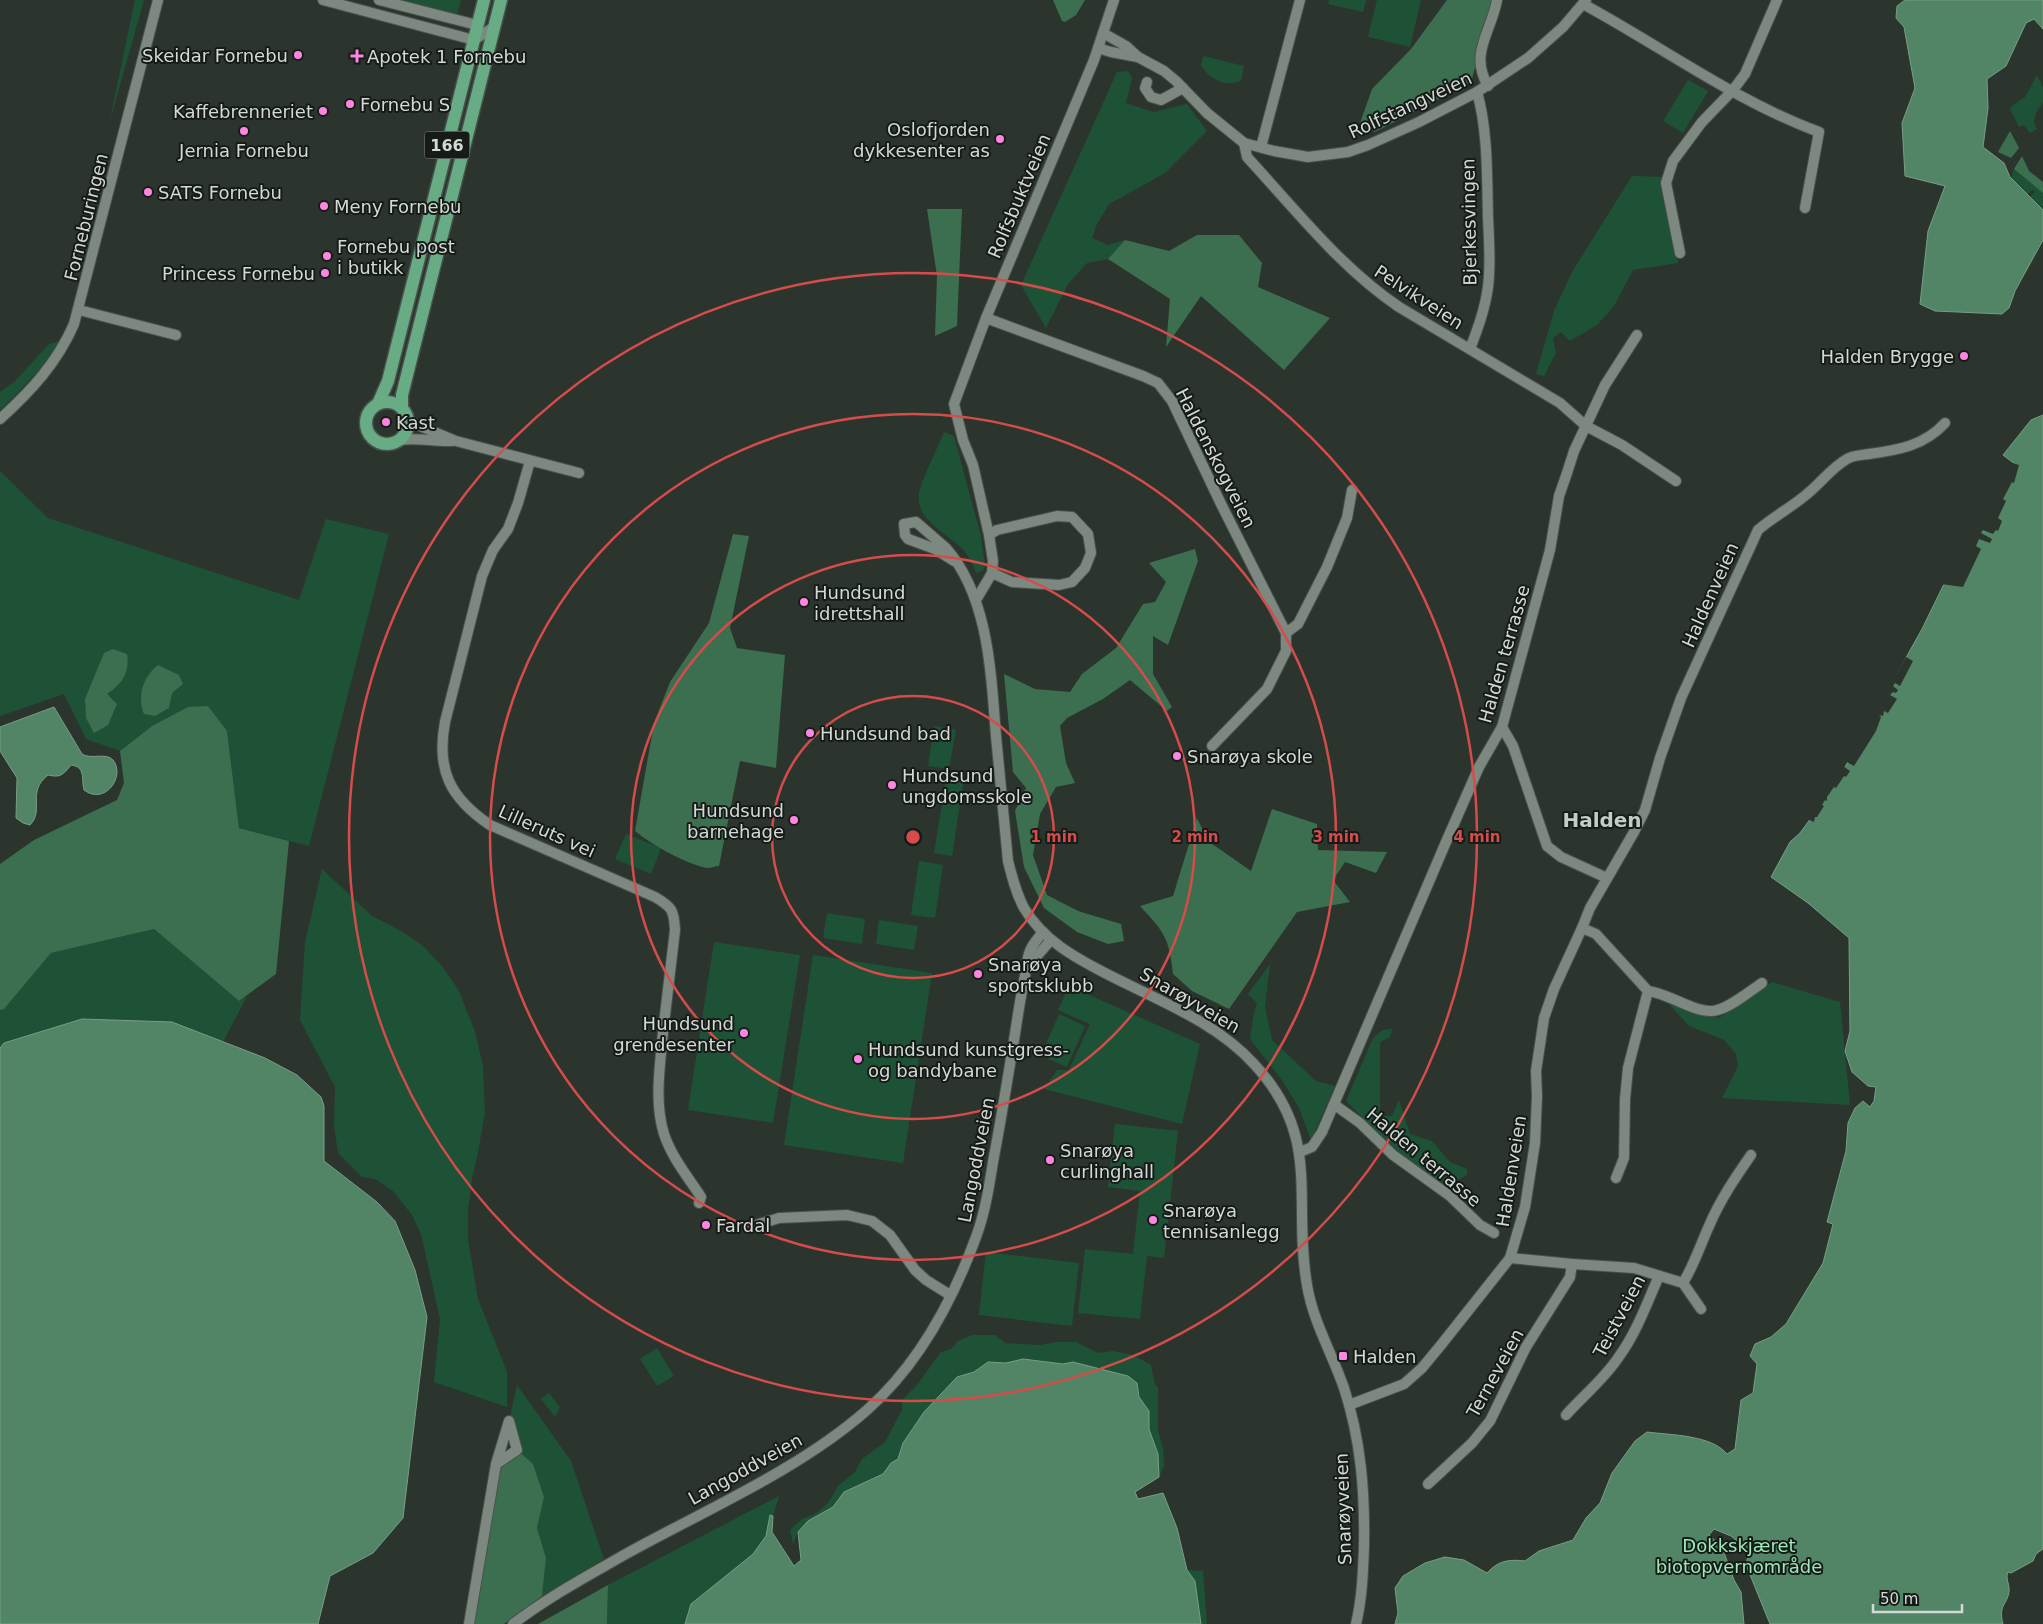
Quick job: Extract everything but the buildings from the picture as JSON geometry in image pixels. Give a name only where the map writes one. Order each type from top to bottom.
[{"type":"main road","name":"166","points":[[400,440],[392,444],[382,444],[370,436],[366,428],[366,418],[370,410],[378,404],[388,382],[484,0]]},
{"type":"main road","name":"166","points":[[408,422],[402,408],[402,395],[501,0]]},
{"type":"main road","points":[[378,404],[388,402],[402,408]]},
{"type":"main road","points":[[400,440],[407,430],[408,422]]},
{"type":"street","name":"Forneburingen","points":[[0,419],[29,393],[46,373],[69,338],[79,310],[158,0]]},
{"type":"street","points":[[323,0],[474,40],[494,27]]},
{"type":"street","points":[[379,0],[477,26]]},
{"type":"street","name":"Rolfsbuktveien","points":[[990,535],[973,465],[963,440],[954,404],[986,318],[1098,48],[1114,0]]},
{"type":"street","points":[[1260,147],[1300,0]]},
{"type":"street","name":"Rolfstangveien","points":[[1488,86],[1481,72],[1479,58],[1497,0]]},
{"type":"street","points":[[1680,253],[1666,183],[1673,160],[1702,122],[1745,74],[1776,0]]},
{"type":"street","points":[[1584,2],[1732,90],[1797,124],[1819,132],[1806,208]]},
{"type":"street","name":"Rolfstangveien","points":[[1103,33],[1126,46],[1138,57],[1164,71],[1207,113],[1244,142],[1308,157],[1348,152],[1419,122],[1488,86],[1528,58],[1563,27],[1584,2]]},
{"type":"street","name":"Rolfstangveien","points":[[1098,48],[1138,57]]},
{"type":"street","points":[[1147,82],[1145,88],[1151,97],[1161,100],[1183,88]]},
{"type":"street","name":"Bjerkesvingen","points":[[1470,349],[1483,314],[1490,261],[1488,190],[1482,115],[1477,92]]},
{"type":"street","name":"Pelvikveien","points":[[1244,142],[1247,156],[1353,272],[1373,290],[1560,403],[1586,426],[1622,446],[1676,481]]},
{"type":"street","points":[[79,310],[176,335]]},
{"type":"street","name":"Haldenskogveien","points":[[986,318],[1143,376],[1158,384],[1172,401],[1286,633]]},
{"type":"street","points":[[1586,426],[1605,385],[1637,334]]},
{"type":"street","points":[[408,422],[456,441],[579,473]]},
{"type":"street","name":"Haldenveien","points":[[1349,1405],[1392,1390],[1410,1379],[1442,1346],[1510,1258],[1525,1206],[1535,1143],[1538,1096],[1536,1071],[1544,1018],[1554,990],[1590,908],[1645,810],[1660,758],[1682,698],[1758,530],[1791,508],[1825,476],[1849,458],[1906,449],[1923,440],[1945,423]]},
{"type":"street","name":"Halden terrasse","points":[[1300,1152],[1312,1147],[1317,1142],[1335,1105],[1479,767],[1502,727],[1550,550],[1559,496],[1574,451],[1586,426]]},
{"type":"street","points":[[400,440],[414,438],[433,442],[456,441]]},
{"type":"street","name":"Lilleruts vei","points":[[530,461],[508,529],[493,550],[482,576],[445,722],[441,758],[447,777],[458,797],[472,813],[490,825],[655,897],[669,905],[675,915],[675,930],[661,1049],[658,1089],[660,1113],[665,1135],[674,1155],[701,1197],[699,1202]]},
{"type":"street","points":[[1212,746],[1267,689],[1286,651],[1286,633],[1298,624],[1327,567],[1348,518],[1352,490]]},
{"type":"street","points":[[976,600],[992,573],[993,561],[990,535],[997,530],[1057,516],[1072,517],[1088,534],[1091,553],[1085,568],[1072,582],[1059,585],[1012,582],[992,573]]},
{"type":"street","name":"Snarøyveien","points":[[944,550],[908,540],[905,535],[904,524],[916,522],[921,528],[944,550],[954,560],[976,600],[990,669],[1008,861],[1018,896],[1025,909],[1042,932],[1081,961],[1197,1021],[1222,1036],[1264,1075],[1286,1108],[1300,1152],[1306,1285],[1318,1325],[1349,1405],[1360,1450],[1365,1514],[1362,1582],[1356,1624]]},
{"type":"street","points":[[1502,727],[1513,746],[1547,846],[1561,857],[1607,878]]},
{"type":"street","points":[[1582,928],[1596,934],[1648,992],[1670,996],[1699,1009],[1713,1012],[1723,1008],[1762,983]]},
{"type":"street","name":"Langoddveien","points":[[514,1624],[537,1605],[562,1590],[750,1488],[828,1440],[866,1410],[890,1386],[923,1344],[950,1295],[977,1234],[985,1202],[1028,967],[1027,956],[1030,948],[1042,932]]},
{"type":"street","points":[[1028,967],[1051,940]]},
{"type":"street","points":[[1616,1178],[1624,1158],[1625,1099],[1628,1068],[1648,992]]},
{"type":"street","name":"Halden terrasse","points":[[1335,1105],[1360,1123],[1393,1155],[1450,1196],[1480,1225],[1494,1233]]},
{"type":"street","points":[[1701,1309],[1683,1283],[1693,1268],[1709,1225],[1725,1192],[1751,1155]]},
{"type":"street","points":[[756,1225],[779,1218],[847,1215],[872,1222],[890,1235],[926,1280],[950,1295]]},
{"type":"street","name":"Teistveien","points":[[1510,1258],[1634,1268],[1683,1283]]},
{"type":"street","name":"Terneveien","points":[[1428,1484],[1472,1443],[1490,1421],[1526,1347],[1570,1277],[1572,1264]]},
{"type":"street","name":"Teistveien","points":[[1566,1414],[1601,1380],[1619,1358],[1643,1314],[1659,1276]]},
{"type":"street","points":[[469,1624],[496,1464]]},
{"type":"shaded area","points":[[135,0],[144,0],[109,124]]},
{"type":"shaded area","points":[[401,0],[461,0],[457,14]]},
{"type":"shaded area","points":[[1053,0],[1085,0],[1076,15],[1065,22],[1062,21]]},
{"type":"shaded area","points":[[1329,0],[1366,0],[1363,12],[1328,4]]},
{"type":"shaded area","points":[[1377,0],[1421,0],[1410,47],[1368,37]]},
{"type":"shaded area","points":[[1447,0],[1494,0],[1471,82],[1375,132],[1360,123],[1372,89],[1411,49]]},
{"type":"shaded area","points":[[1905,0],[2043,0],[2043,29],[2034,19],[2026,23],[2006,66],[1987,79],[1988,108],[1983,147],[2004,163],[2010,177],[2043,210],[2043,240],[2015,291],[2009,308],[2002,314],[1935,311],[1920,304],[1928,231],[1945,186],[1905,176],[1902,123],[1915,88],[1904,27],[1896,18],[1897,6]]},
{"type":"shaded area","points":[[1203,56],[1244,66],[1241,81],[1223,83],[1218,81],[1201,66]]},
{"type":"shaded area","points":[[1128,71],[1132,78],[1126,103],[1153,112],[1187,104],[1207,131],[1165,173],[1109,204],[1097,224],[1092,238],[1108,245],[1125,240],[1108,259],[1087,263],[1068,284],[1046,328],[1021,285],[1117,72]]},
{"type":"shaded area","points":[[2037,75],[2043,87],[2043,103],[2035,117],[2034,123],[2037,129],[2030,133],[2024,125],[2019,127],[2010,109],[2025,97]]},
{"type":"shaded area","points":[[1688,80],[1708,91],[1683,133],[1663,121]]},
{"type":"shaded area","points":[[2010,131],[2019,148],[2011,158],[1998,152]]},
{"type":"shaded area","points":[[2022,156],[2029,171],[2043,182],[2043,193],[2014,169]]},
{"type":"shaded area","points":[[2014,169],[2043,193],[2043,210],[2029,198],[2035,191],[2032,190],[2027,195],[2011,178]]},
{"type":"shaded area","points":[[1632,176],[1663,177],[1678,263],[1633,270],[1614,306],[1597,325],[1570,341],[1561,332],[1553,338],[1556,353],[1544,376],[1536,374],[1554,311],[1572,272]]},
{"type":"shaded area","points":[[927,209],[962,209],[957,326],[935,336],[937,276]]},
{"type":"shaded area","points":[[1197,235],[1239,235],[1262,263],[1258,287],[1330,318],[1284,370],[1201,296],[1166,347],[1170,299],[1108,259],[1125,240],[1169,251]]},
{"type":"shaded area","points":[[60,341],[47,360],[0,410],[0,392],[15,381],[49,344]]},
{"type":"shaded area","points":[[2043,415],[2043,1549],[2036,1554],[2033,1561],[2011,1573],[2008,1572],[2009,1592],[2002,1609],[2003,1624],[1770,1624],[1746,1565],[1749,1551],[1731,1536],[1714,1529],[1709,1535],[1722,1547],[1734,1580],[1741,1592],[1744,1624],[1395,1624],[1398,1613],[1395,1588],[1403,1576],[1425,1563],[1445,1557],[1464,1560],[1487,1573],[1499,1563],[1513,1560],[1525,1561],[1539,1551],[1573,1540],[1586,1518],[1600,1503],[1612,1473],[1635,1441],[1647,1432],[1701,1439],[1720,1448],[1727,1454],[1735,1449],[1741,1400],[1753,1393],[1757,1364],[1750,1356],[1755,1344],[1771,1337],[1786,1324],[1823,1263],[1833,1224],[1827,1222],[1846,1151],[1848,1123],[1855,1108],[1863,1101],[1870,1107],[1874,1101],[1876,1087],[1868,1086],[1852,1072],[1845,1051],[1850,1031],[1849,938],[1808,903],[1771,877],[1790,842],[1800,833],[1835,785],[1922,629],[1943,586],[1991,518],[2015,464],[2003,455],[2031,420]]},
{"type":"shaded area","points":[[944,432],[954,436],[981,536],[985,567],[982,571],[976,573],[971,560],[963,550],[929,521],[920,507],[920,489]]},
{"type":"shaded area","points":[[0,471],[48,518],[299,600],[326,519],[389,534],[309,846],[239,828],[227,731],[152,726],[120,751],[86,739],[64,694],[0,716]]},
{"type":"shaded area","points":[[733,534],[749,536],[730,628],[737,648],[785,655],[776,768],[740,761],[719,866],[708,868],[691,863],[670,853],[635,831],[654,723],[670,682],[709,623]]},
{"type":"shaded area","points":[[1195,549],[1198,561],[1168,645],[1153,636],[1153,674],[1172,707],[1167,711],[1130,680],[1103,699],[1067,718],[1060,726],[1066,763],[1075,783],[1056,787],[1040,814],[1033,855],[1047,895],[1078,911],[1121,924],[1124,941],[1108,944],[1077,932],[1044,908],[1024,867],[1015,811],[1026,788],[1013,772],[1004,674],[1035,689],[1070,692],[1082,674],[1116,648],[1143,604],[1155,602],[1166,582],[1149,563]]},
{"type":"shaded area","points":[[113,649],[127,654],[126,672],[121,682],[107,694],[117,704],[108,725],[94,733],[86,718],[85,699],[104,653]]},
{"type":"shaded area","points":[[158,665],[179,675],[183,684],[172,693],[169,708],[155,716],[144,714],[141,694],[148,675]]},
{"type":"shaded area","points":[[208,706],[227,731],[239,828],[289,841],[276,974],[239,1001],[154,929],[51,953],[4,1009],[0,1010],[0,864],[34,840],[117,800],[124,783],[120,751],[152,726],[188,707]]},
{"type":"shaded area","points":[[54,707],[82,754],[110,758],[113,760],[117,774],[111,787],[106,792],[99,794],[92,794],[84,790],[81,771],[76,766],[71,765],[58,776],[48,775],[38,788],[36,813],[30,825],[16,818],[17,778],[0,751],[0,727]]},
{"type":"shaded area","points":[[934,726],[956,730],[949,769],[928,766]]},
{"type":"shaded area","points":[[947,774],[964,777],[952,856],[934,853]]},
{"type":"shaded area","points":[[1272,809],[1317,824],[1318,850],[1387,852],[1376,873],[1345,862],[1333,880],[1350,902],[1297,912],[1229,1009],[1192,991],[1173,974],[1170,951],[1164,936],[1155,922],[1140,906],[1173,896],[1197,818],[1208,841],[1251,871]]},
{"type":"shaded area","points":[[626,834],[661,848],[651,874],[615,859]]},
{"type":"shaded area","points":[[919,861],[943,865],[935,918],[911,915]]},
{"type":"shaded area","points":[[322,869],[372,916],[401,931],[422,945],[442,966],[459,991],[475,1032],[483,1066],[485,1112],[472,1178],[468,1211],[468,1239],[478,1299],[507,1372],[507,1407],[434,1382],[440,1319],[421,1234],[412,1215],[393,1191],[375,1179],[362,1177],[338,1153],[334,1125],[335,1087],[300,1020],[305,942]]},
{"type":"shaded area","points":[[827,913],[865,919],[862,944],[823,938]]},
{"type":"shaded area","points":[[879,920],[918,926],[914,950],[876,944]]},
{"type":"shaded area","points":[[154,929],[239,1001],[247,996],[223,1042],[172,1022],[82,1019],[4,1043],[0,1048],[0,1010],[4,1009],[51,953]]},
{"type":"shaded area","name":"Hundsund grendesenter","points":[[714,942],[800,955],[773,1123],[688,1110]]},
{"type":"shaded area","name":"Hundsund kunstgress- og bandybane","points":[[813,955],[932,973],[903,1163],[784,1145]]},
{"type":"shaded area","points":[[1270,964],[1265,1007],[1272,1040],[1316,1081],[1335,1086],[1311,1140],[1299,1108],[1282,1080],[1250,1039],[1257,1003],[1248,994]]},
{"type":"shaded area","points":[[1772,982],[1840,1002],[1850,1105],[1722,1098],[1738,1066],[1736,1054],[1724,1040],[1689,1026],[1661,995],[1697,1012],[1719,1018]]},
{"type":"shaded area","points":[[1069,986],[1200,1044],[1182,1124],[1044,1089],[1057,1070],[1069,1070],[1090,1024],[1058,1010]]},
{"type":"shaded area","points":[[1059,1014],[1085,1026],[1067,1067],[1041,1056]]},
{"type":"shaded area","points":[[82,1019],[172,1022],[265,1058],[297,1075],[321,1097],[324,1106],[324,1161],[377,1202],[395,1221],[415,1270],[427,1317],[403,1518],[373,1553],[330,1576],[318,1624],[0,1624],[0,1048],[4,1043]]},
{"type":"shaded area","points":[[1392,1029],[1390,1037],[1380,1042],[1380,1116],[1392,1116],[1399,1100],[1410,1134],[1432,1141],[1450,1162],[1467,1169],[1467,1175],[1449,1185],[1420,1169],[1407,1159],[1346,1101],[1373,1038],[1383,1030]]},
{"type":"shaded area","name":"Snarøya tennisanlegg","points":[[1115,1124],[1178,1131],[1164,1258],[1147,1256],[1140,1319],[1078,1313],[1085,1249],[1133,1254],[1140,1191],[1108,1187]]},
{"type":"shaded area","points":[[986,1252],[1079,1263],[1072,1326],[979,1315]]},
{"type":"shaded area","points":[[972,1335],[995,1335],[1005,1343],[1040,1345],[1057,1342],[1076,1342],[1098,1353],[1112,1351],[1133,1355],[1151,1365],[1155,1385],[1158,1387],[1158,1431],[1163,1448],[1164,1466],[1159,1477],[1158,1454],[1149,1429],[1149,1411],[1139,1397],[1137,1383],[1128,1376],[1073,1362],[1064,1364],[1023,1359],[1006,1363],[988,1362],[974,1372],[957,1377],[924,1412],[903,1443],[898,1459],[891,1463],[883,1474],[844,1492],[833,1507],[808,1521],[798,1532],[793,1544],[790,1530],[802,1519],[815,1514],[828,1503],[839,1485],[855,1472],[862,1459],[885,1442],[902,1410],[902,1400],[917,1385],[941,1352],[951,1349],[958,1341]]},
{"type":"shaded area","points":[[657,1348],[674,1376],[657,1386],[640,1359]]},
{"type":"shaded area","points":[[1023,1359],[1063,1364],[1073,1362],[1128,1376],[1137,1383],[1139,1397],[1149,1411],[1149,1429],[1158,1454],[1159,1477],[1135,1492],[1138,1499],[1163,1493],[1177,1528],[1187,1570],[1195,1581],[1201,1624],[685,1624],[691,1604],[753,1554],[766,1536],[770,1515],[773,1516],[772,1532],[794,1566],[801,1560],[798,1532],[808,1521],[833,1507],[844,1492],[883,1474],[891,1463],[898,1459],[903,1443],[924,1412],[957,1377],[974,1372],[988,1362],[1006,1363]]},
{"type":"shaded area","points":[[517,1385],[571,1461],[604,1559],[542,1596],[546,1558],[537,1528],[544,1496],[517,1450],[509,1421]]},
{"type":"shaded area","points":[[549,1393],[560,1407],[555,1417],[541,1399]]},
{"type":"shaded area","points":[[517,1450],[533,1464],[544,1497],[537,1528],[546,1558],[542,1596],[504,1624],[472,1624],[496,1464]]},
{"type":"shaded area","points":[[779,1496],[773,1516],[770,1516],[766,1536],[753,1554],[691,1604],[685,1624],[607,1624],[608,1585]]},
{"type":"shaded area","points":[[1187,1570],[1203,1571],[1207,1624],[1201,1624],[1195,1581]]},
{"type":"shaded area","points":[[608,1585],[607,1624],[538,1624]]},
{"type":"pier","points":[[2006,461],[2019,465],[2014,483],[2012,482],[2003,499],[2006,501],[1998,518],[2002,521],[1998,531],[1996,530],[1993,534],[1983,530],[1981,533],[1992,539],[1990,543],[1979,539],[1976,546],[1981,549],[1963,587],[1941,584],[1989,517],[2012,465]]},
{"type":"pier","points":[[1906,657],[1913,661],[1900,686],[1895,683],[1893,686],[1898,690],[1896,693],[1893,692],[1890,695],[1897,699],[1888,713],[1884,711],[1883,716],[1879,715],[1881,717],[1876,731],[1854,766],[1845,761]]},
{"type":"pier","points":[[1843,766],[1850,771],[1846,777],[1844,776],[1836,788],[1834,787],[1827,797],[1827,801],[1825,800],[1822,805],[1824,806],[1817,817],[1815,817],[1814,822],[1807,819],[1833,784]]},
{"type":"place","name":"Skeidar Fornebu","points":[[298,55]]},
{"type":"place","name":"Apotek 1 Fornebu","points":[[357,56]]},
{"type":"place","name":"Fornebu S","points":[[350,104]]},
{"type":"place","name":"Kaffebrenneriet","points":[[323,111]]},
{"type":"place","name":"Jernia Fornebu","points":[[244,131]]},
{"type":"place","name":"Oslofjorden dykkesenter as","points":[[1000,139]]},
{"type":"place","name":"SATS Fornebu","points":[[148,192]]},
{"type":"place","name":"Meny Fornebu","points":[[324,206]]},
{"type":"place","name":"Fornebu post i butikk","points":[[327,256]]},
{"type":"place","name":"Princess Fornebu","points":[[325,273]]},
{"type":"place","name":"Halden Brygge","points":[[1964,356]]},
{"type":"place","name":"Kast","points":[[386,422]]},
{"type":"place","name":"Hundsund idrettshall","points":[[804,602]]},
{"type":"place","name":"Hundsund bad","points":[[810,733]]},
{"type":"place","name":"Snarøya skole","points":[[1177,756]]},
{"type":"place","name":"Hundsund ungdomsskole","points":[[892,785]]},
{"type":"place","name":"Hundsund barnehage","points":[[794,820]]},
{"type":"place","name":"Snarøya sportsklubb","points":[[978,974]]},
{"type":"place","name":"Hundsund grendesenter","points":[[744,1033]]},
{"type":"place","name":"Hundsund kunstgress- og bandybane","points":[[858,1059]]},
{"type":"place","name":"Snarøya curlinghall","points":[[1050,1160]]},
{"type":"place","name":"Snarøya tennisanlegg","points":[[1153,1220]]},
{"type":"place","name":"Fardal","points":[[706,1225]]},
{"type":"place","name":"Halden","points":[[1343,1356]]},
{"type":"district","name":"Halden","points":[[1602,820]]},
{"type":"park label","name":"Dokkskjæret biotopvernområde","points":[[1739,1555]]}]
